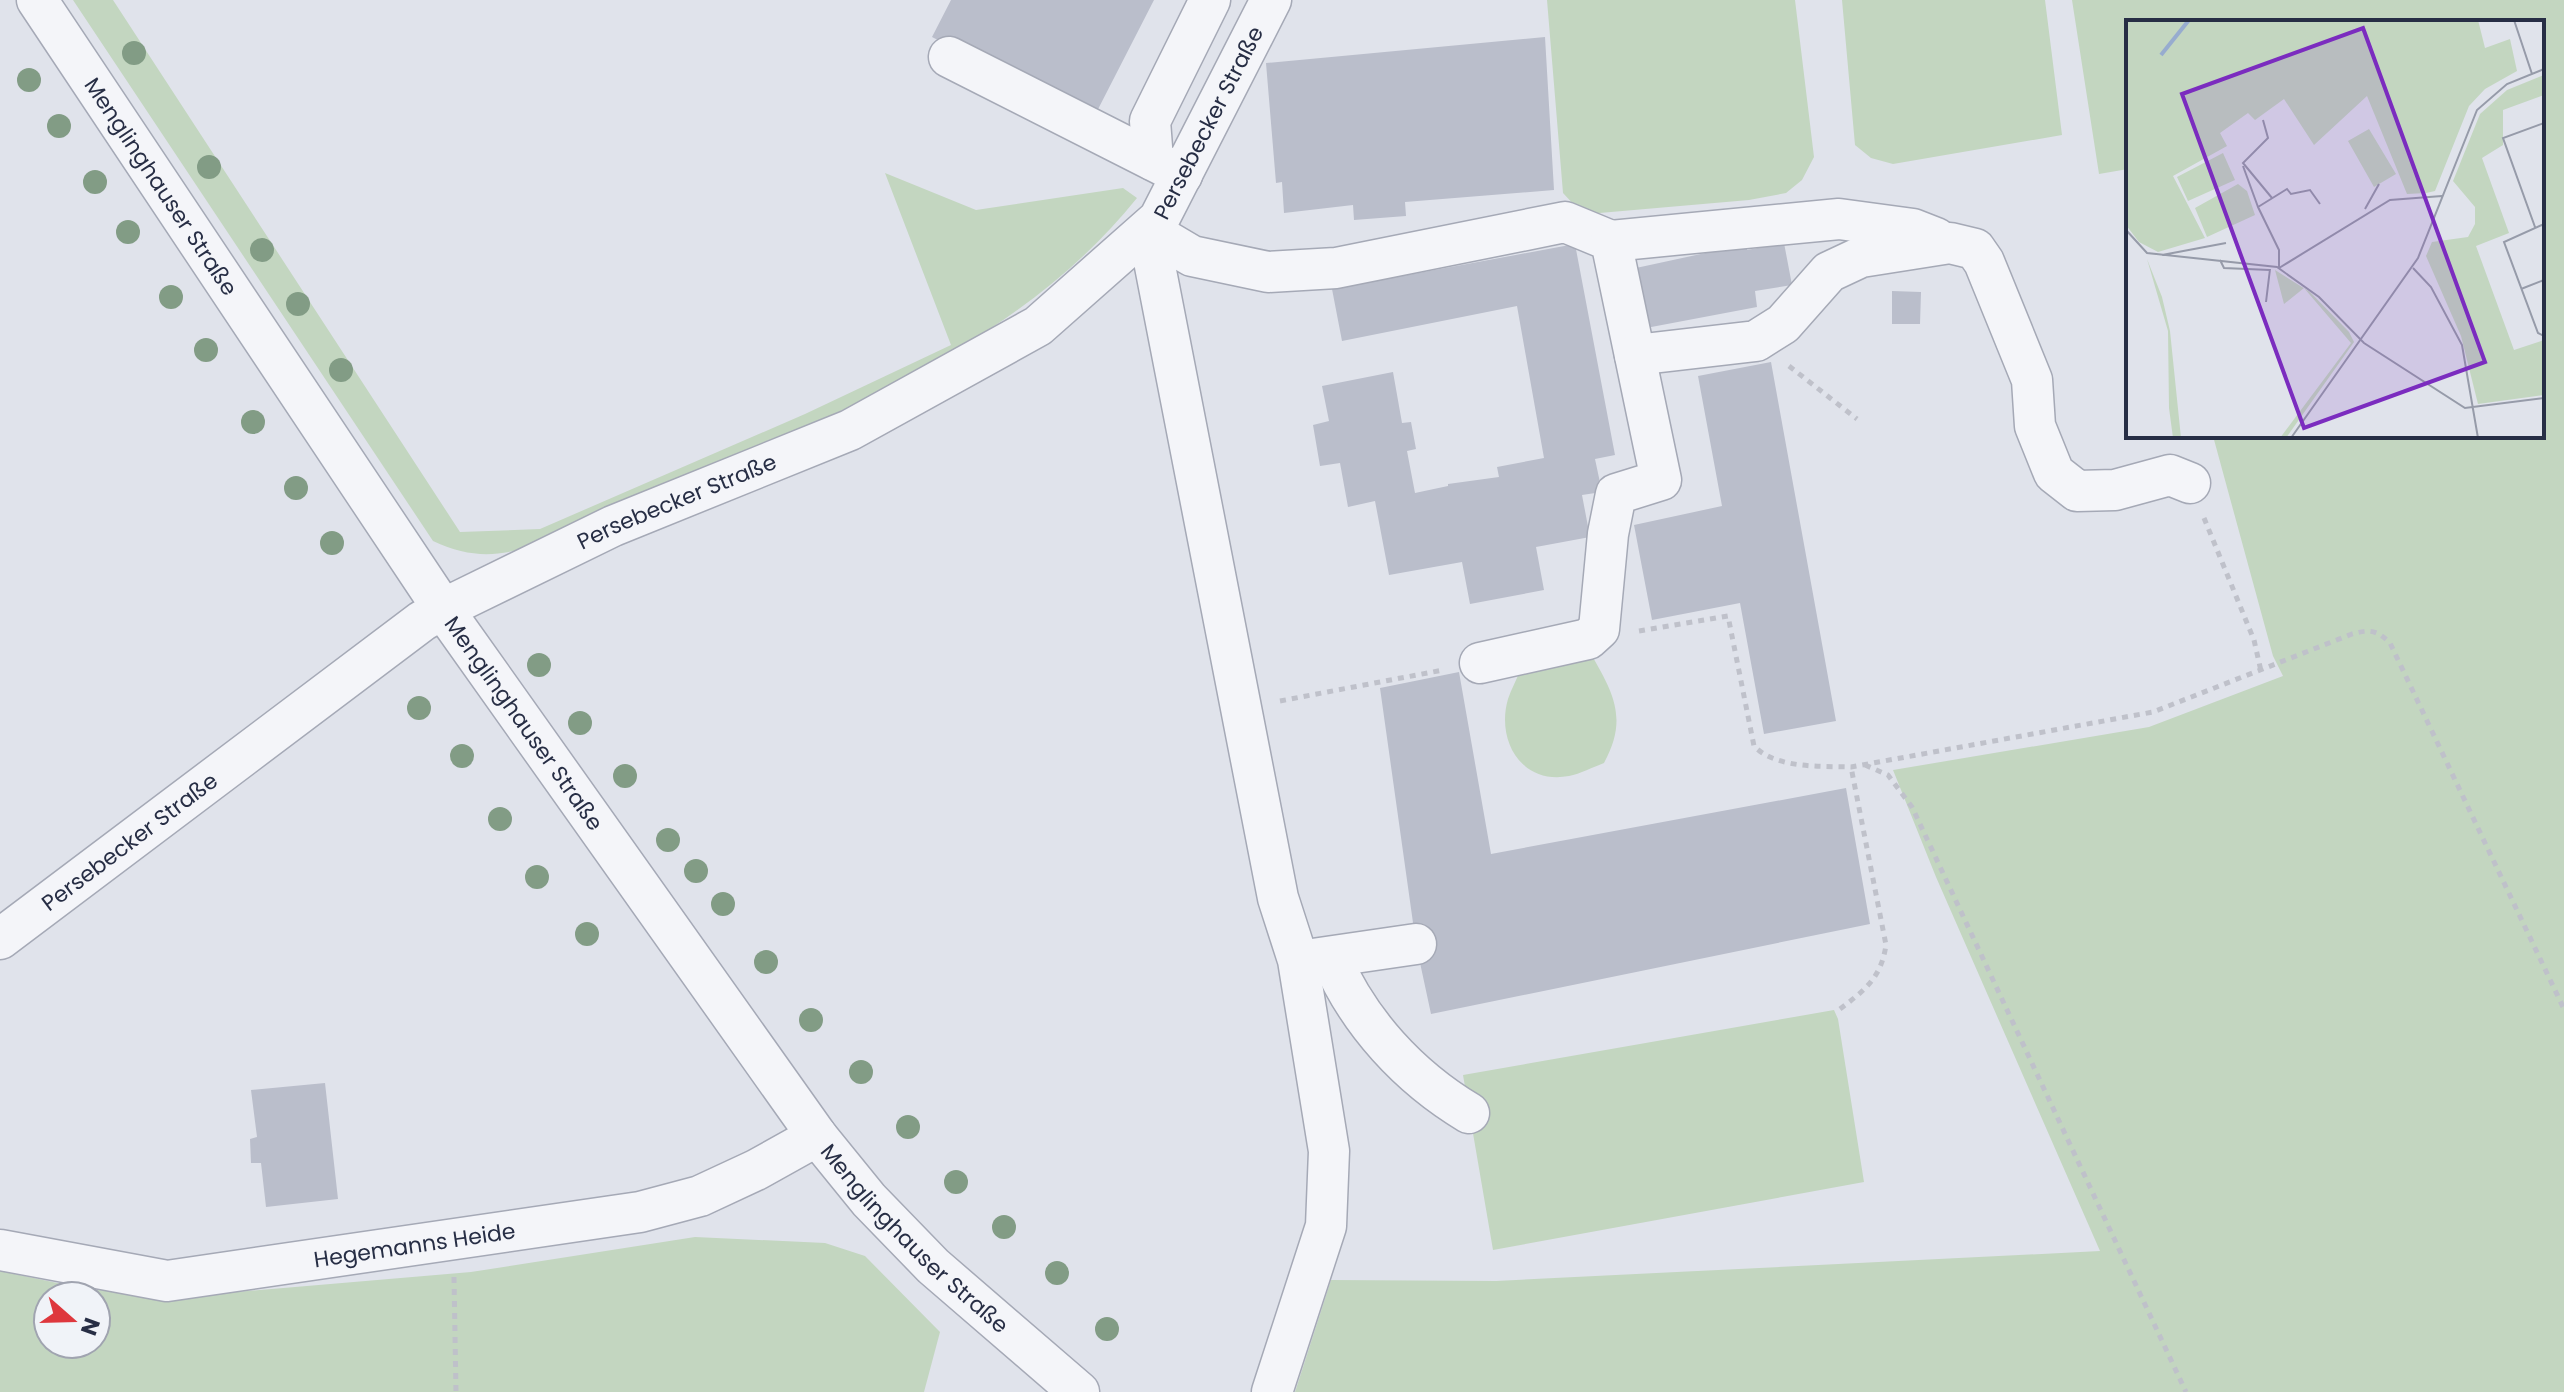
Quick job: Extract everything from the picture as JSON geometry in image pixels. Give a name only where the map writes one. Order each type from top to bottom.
[{"type":"street","name":"Menglinghauser Straße","points":[[37,0],[443,609],[817,1136],[869,1200],[933,1266],[1079,1392]]},
{"type":"street","points":[[1168,168],[1150,121],[1210,0]]},
{"type":"street","name":"Persebecker Straße","points":[[0,939],[422,621],[613,526],[850,430],[1038,326],[1159,219],[1168,168],[1271,0]]},
{"type":"street","points":[[949,57],[1168,168]]},
{"type":"street","points":[[1148,230],[1192,256],[1268,272],[1336,268],[1565,222],[1611,241],[1839,219],[1913,229],[1975,249],[1984,262],[2032,380],[2035,426],[2054,473],[2077,491],[2115,490],[2170,475],[2190,483]]},
{"type":"street","points":[[1148,230],[1278,898],[1314,959],[1345,991],[1387,1046],[1436,1093],[1469,1113]]},
{"type":"street","points":[[1480,663],[1588,639],[1599,629],[1608,534],[1616,494],[1661,480],[1611,241]]},
{"type":"street","points":[[1635,355],[1756,341],[1783,324],[1829,272],[1861,257],[1950,243]]},
{"type":"street","points":[[1314,959],[1416,944]]},
{"type":"street","points":[[1272,1392],[1326,1226],[1329,1151],[1314,959]]},
{"type":"street","name":"Hegemanns Heide","points":[[0,1250],[167,1281],[640,1212],[700,1196],[756,1170],[817,1136]]},
{"type":"path","points":[[1756,341],[1857,419]]},
{"type":"path","points":[[2190,483],[2254,640],[2261,671]]},
{"type":"path","points":[[1599,629],[1629,632],[1728,616],[1754,746],[1760,752],[1800,766],[1851,767],[2153,712],[2367,630],[2379,632],[2390,643],[2564,1009]]},
{"type":"path","points":[[1240,709],[1480,663]]},
{"type":"path","points":[[1865,764],[1888,775],[1912,807],[2186,1392]]},
{"type":"path","points":[[1840,1009],[1867,988],[1883,964],[1886,945],[1851,767]]},
{"type":"path","points":[[454,1239],[456,1392]]},
{"type":"green space","points":[[73,0],[113,0],[460,532],[540,529],[805,414],[951,345],[885,173],[976,210],[1123,188],[1137,198],[1097,242],[1054,282],[1007,318],[906,379],[799,430],[539,544],[498,554],[460,551],[433,541]]},
{"type":"green space","points":[[1547,0],[1795,0],[1814,157],[1802,180],[1786,193],[1749,200],[1588,214],[1576,207],[1563,193]]},
{"type":"green space","points":[[1842,0],[2045,0],[2062,135],[1893,164],[1871,158],[1855,145]]},
{"type":"green space","points":[[2072,0],[2564,0],[2564,1392],[1295,1392],[1331,1280],[1496,1281],[2100,1251],[1936,877],[1893,770],[2149,727],[2283,676],[2273,656],[2214,438],[2544,438],[2544,20],[2126,20],[2126,169],[2099,174]]},
{"type":"green space","points":[[1591,654],[1612,694],[1615,707],[1615,733],[1604,763],[1569,776],[1538,774],[1516,756],[1506,730],[1508,699],[1520,670]]},
{"type":"green space","points":[[1834,1010],[1864,1182],[1493,1250],[1463,1075]]},
{"type":"green space","points":[[695,1237],[825,1243],[865,1256],[940,1332],[924,1392],[0,1392],[0,1271],[43,1280],[32,1280],[32,1360],[112,1360],[112,1290],[236,1292],[471,1272]]},
{"type":"building","points":[[951,0],[1154,0],[1093,119],[932,37]]},
{"type":"building","points":[[1545,37],[1554,190],[1405,202],[1406,216],[1354,220],[1353,205],[1284,213],[1282,182],[1276,183],[1266,63]]},
{"type":"building","points":[[1784,243],[1792,285],[1755,291],[1757,307],[1646,328],[1636,268],[1747,244],[1747,250]]},
{"type":"building","points":[[1575,244],[1615,455],[1595,459],[1602,492],[1582,495],[1590,537],[1536,547],[1544,590],[1470,604],[1462,562],[1389,575],[1375,501],[1348,507],[1340,463],[1320,466],[1313,425],[1329,421],[1322,386],[1393,372],[1402,423],[1411,422],[1416,449],[1407,451],[1415,493],[1448,484],[1499,477],[1497,467],[1544,458],[1517,306],[1342,341],[1332,289]]},
{"type":"building","points":[[1892,291],[1921,292],[1920,324],[1892,324]]},
{"type":"building","points":[[1771,362],[1836,721],[1764,734],[1740,603],[1652,620],[1634,525],[1722,506],[1698,376]]},
{"type":"building","points":[[1459,672],[1491,854],[1846,788],[1870,924],[1431,1014],[1416,944],[1380,688]]},
{"type":"building","points":[[325,1083],[338,1199],[266,1207],[261,1163],[251,1163],[250,1139],[257,1137],[251,1090]]}]
